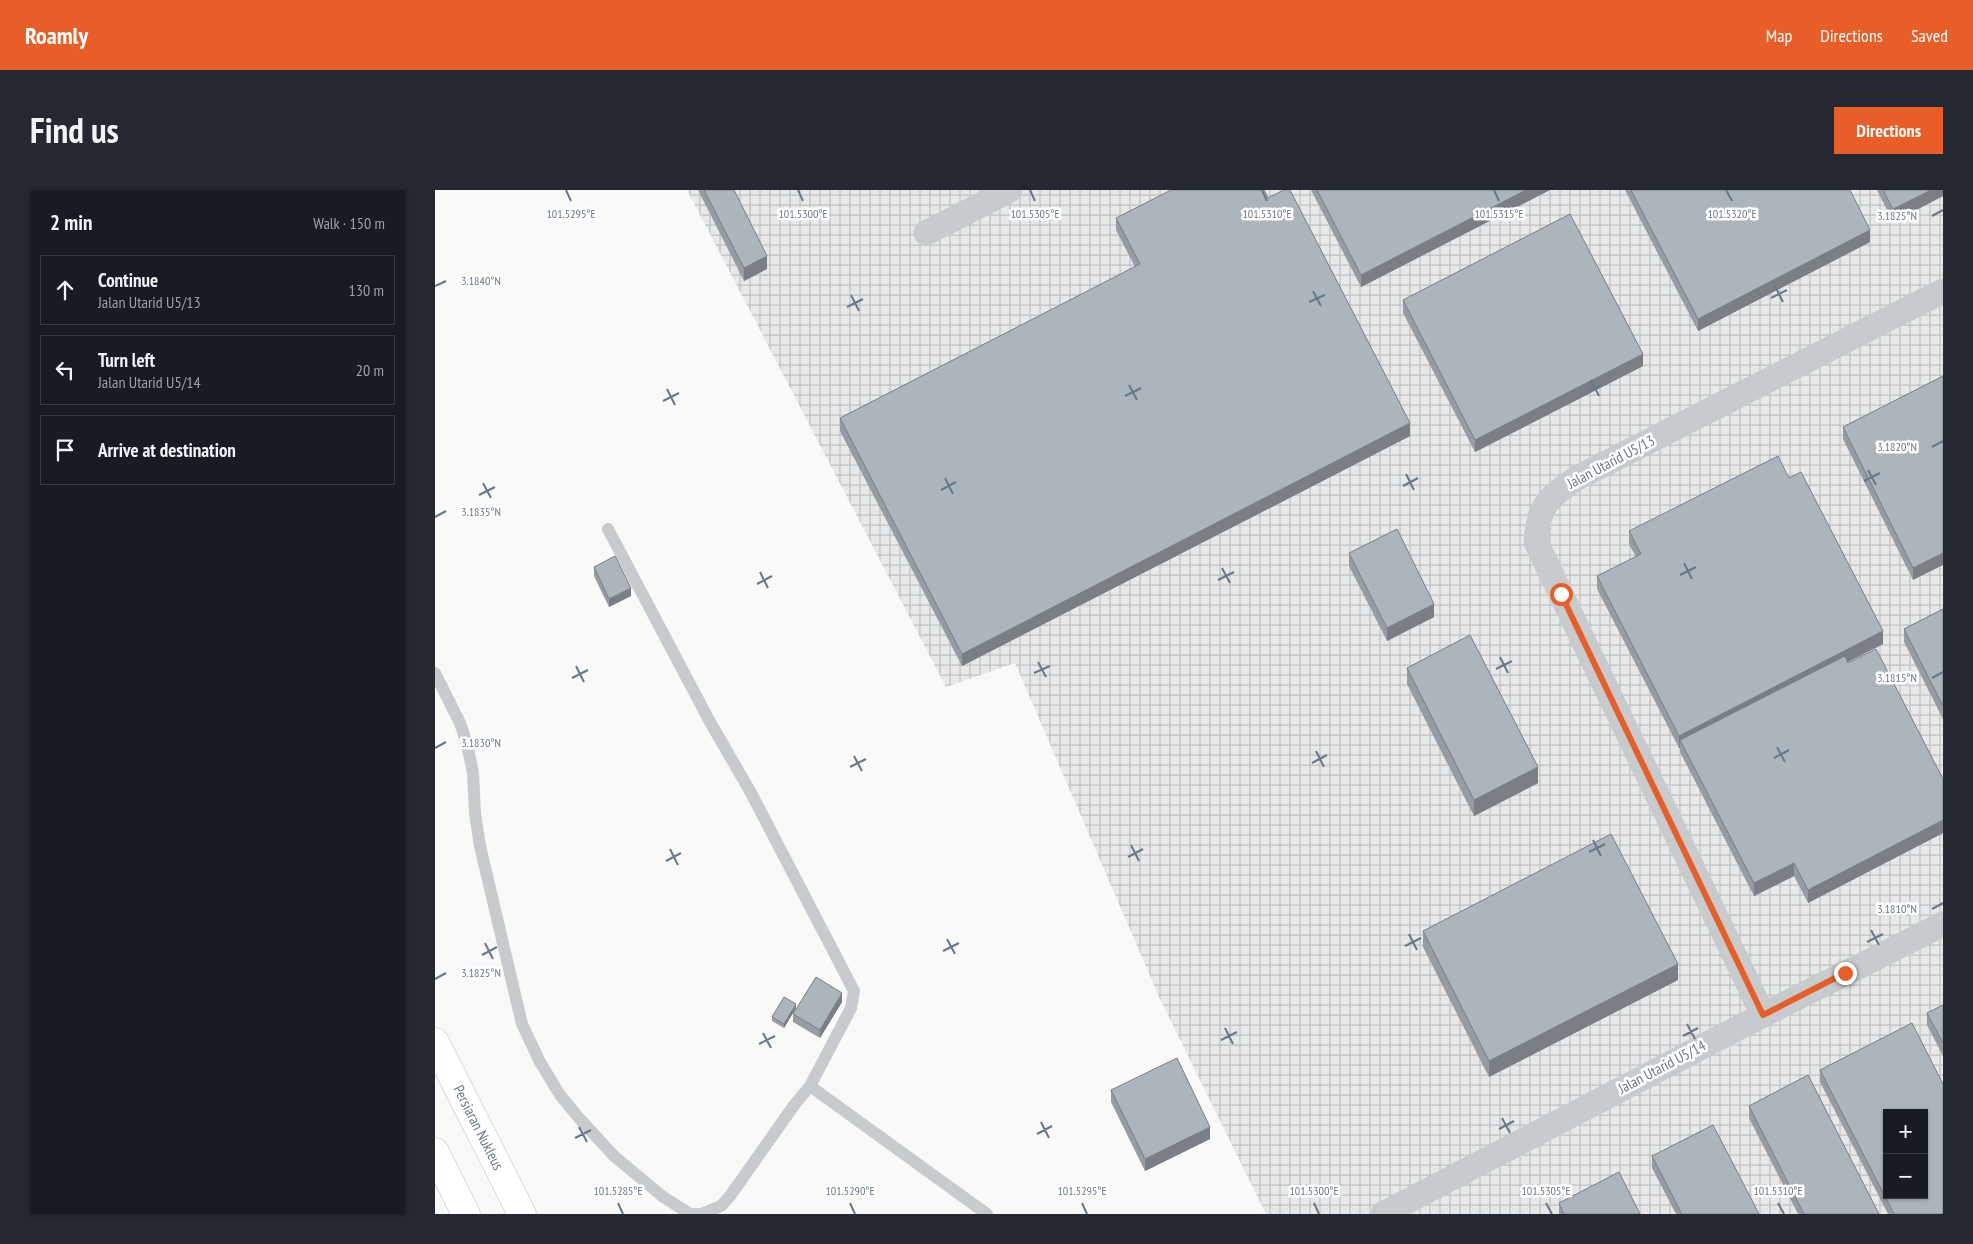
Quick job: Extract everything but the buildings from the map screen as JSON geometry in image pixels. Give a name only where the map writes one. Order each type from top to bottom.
[{"type":"street","points":[[926,233],[1010,190]]},
{"type":"street","name":"Jalan Utarid U5/13","points":[[1763,1015],[1536,542],[1538,518],[1550,498],[1577,478],[1943,291]]},
{"type":"street","name":"Jalan Utarid U5/14","points":[[1383,1214],[1763,1015],[1943,924]]},
{"type":"street","name":"Persiaran Nukleus","points":[[435,1042],[522,1214]]},
{"type":"street","points":[[435,1152],[466,1214]]},
{"type":"lane","points":[[435,673],[461,723],[467,744],[473,773],[475,813],[480,846],[522,1024],[545,1070],[560,1094],[579,1118],[614,1156],[662,1196],[690,1214],[701,1214],[721,1206],[795,1104],[811,1086],[851,1008],[854,991],[750,791],[710,722],[608,529]]},
{"type":"lane","points":[[811,1086],[987,1214]]},
{"type":"shaded area","points":[[687,190],[1943,190],[1943,1214],[1266,1214],[1160,999],[1015,663],[946,687]]},
{"type":"route","points":[[1561,594],[1763,1015],[1845,973]]}]
